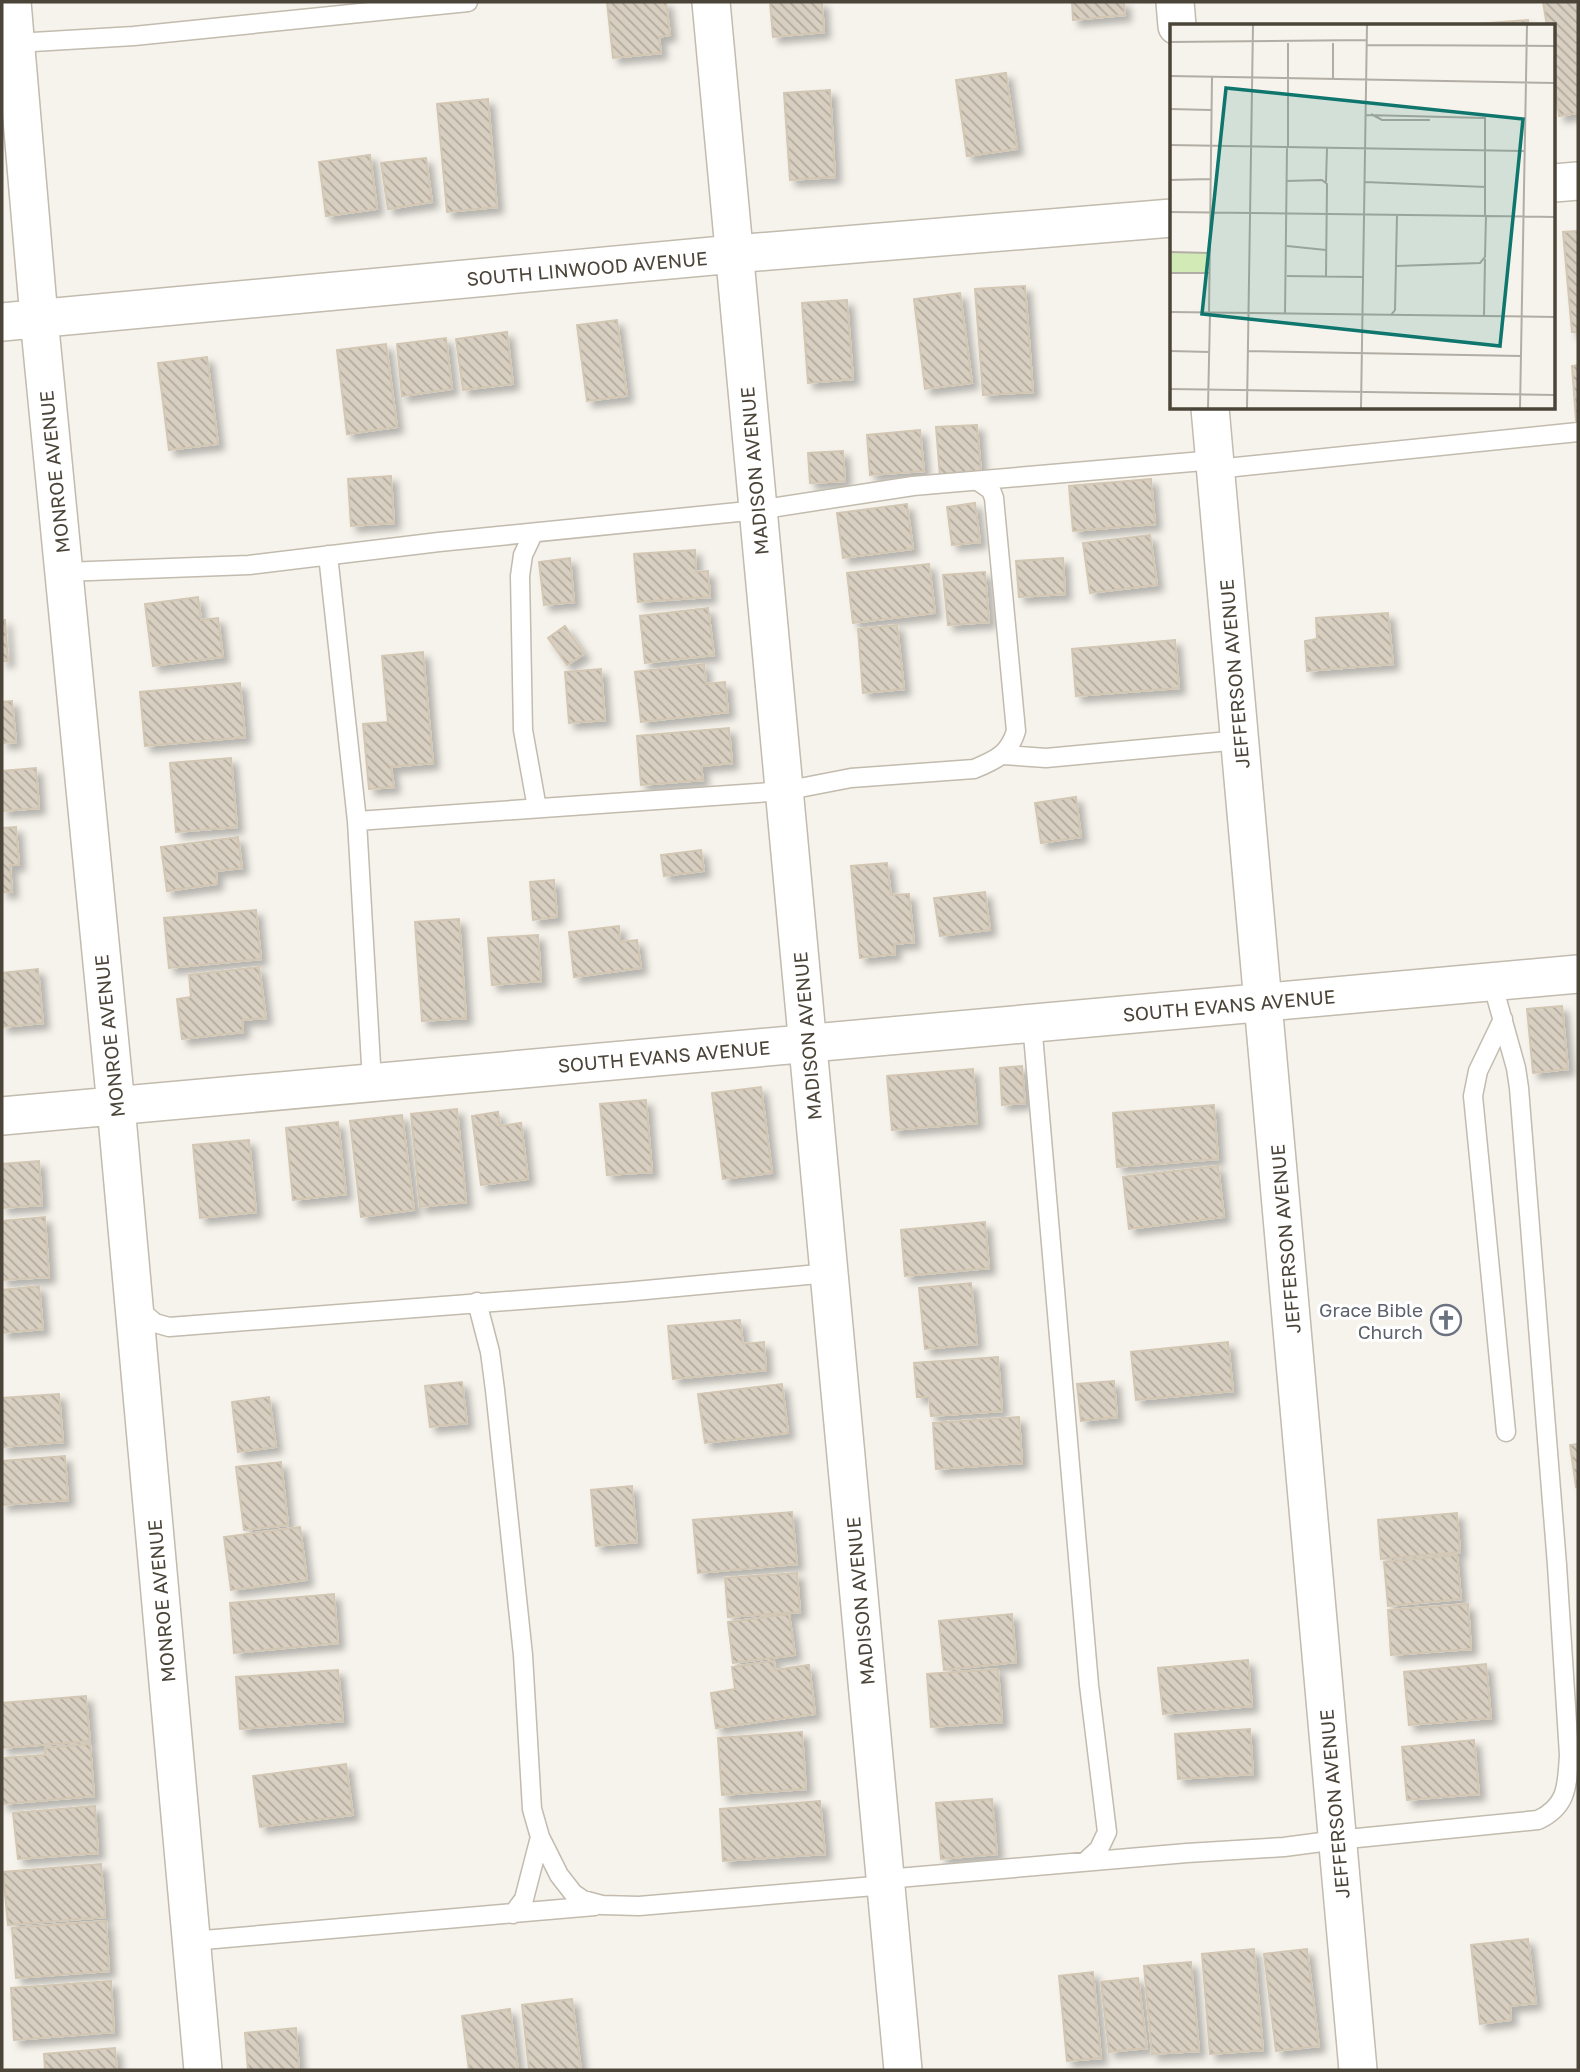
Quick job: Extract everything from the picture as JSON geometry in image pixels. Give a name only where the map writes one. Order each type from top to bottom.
[{"type":"street","name":"MONROE AVENUE","points":[[12,2],[12,51],[116,1106],[203,2070]]},
{"type":"street","name":"MADISON AVENUE","points":[[711,2],[903,2070]]},
{"type":"street","points":[[1175,2],[1177,24]]},
{"type":"street","points":[[1556,183],[1578,181]]},
{"type":"street","name":"SOUTH LINWOOD AVENUE","points":[[2,322],[734,254],[1170,218]]},
{"type":"street","name":"JEFFERSON AVENUE","points":[[1210,410],[1358,2070]]},
{"type":"street","name":"SOUTH EVANS AVENUE","points":[[2,1116],[1578,974]]},
{"type":"lane","points":[[12,51],[134,36],[292,10],[468,2]]},
{"type":"lane","points":[[64,572],[249,565],[758,510],[913,486],[1216,465],[1578,432]]},
{"type":"lane","points":[[978,481],[991,490],[994,498],[1016,730],[1004,755]]},
{"type":"lane","points":[[533,534],[523,555],[520,576],[523,730],[537,808]]},
{"type":"lane","points":[[328,555],[357,821],[372,1082]]},
{"type":"lane","points":[[357,821],[784,791],[851,778],[974,769],[1004,755],[1046,758],[1240,740]]},
{"type":"lane","points":[[192,1941],[602,1905],[652,1905],[1086,1861],[1311,1845],[1538,1819],[1552,1813],[1560,1805],[1568,1777],[1569,1755],[1557,1565],[1520,1088],[1492,982]]},
{"type":"lane","points":[[1503,1019],[1478,1071],[1473,1096],[1506,1432]]},
{"type":"lane","points":[[1032,1023],[1089,1685],[1107,1832],[1099,1849],[1086,1861]]},
{"type":"lane","points":[[134,1305],[147,1318],[169,1327],[829,1273]]},
{"type":"lane","points":[[477,1303],[490,1352],[495,1390],[523,1655],[532,1809],[540,1837],[559,1875],[573,1893],[583,1900],[602,1905]]},
{"type":"lane","points":[[513,1914],[523,1899],[540,1837]]},
{"type":"building","points":[[607,2],[666,2],[670,35],[659,37],[661,53],[613,58]]},
{"type":"building","points":[[770,2],[822,2],[824,32],[773,37]]},
{"type":"building","points":[[1072,2],[1124,2],[1125,15],[1073,20]]},
{"type":"building","points":[[1543,2],[1578,2],[1578,113],[1559,116],[1556,93],[1556,24],[1547,24]]},
{"type":"building","points":[[1528,20],[1528,24],[1476,24]]},
{"type":"building","points":[[1006,73],[1017,149],[967,156],[956,80]]},
{"type":"building","points":[[830,90],[835,177],[790,180],[784,93]]},
{"type":"building","points":[[488,99],[497,207],[447,212],[437,104]]},
{"type":"building","points":[[370,155],[377,209],[326,216],[319,162]]},
{"type":"building","points":[[426,158],[432,202],[388,209],[381,163]]},
{"type":"building","points":[[1578,231],[1578,332],[1572,332],[1563,232]]},
{"type":"building","points":[[1025,286],[1033,392],[983,395],[975,289]]},
{"type":"building","points":[[960,293],[972,383],[925,389],[914,299]]},
{"type":"building","points":[[847,300],[853,379],[808,383],[802,303]]},
{"type":"building","points":[[617,320],[627,396],[587,401],[577,325]]},
{"type":"building","points":[[507,332],[513,384],[463,390],[456,339]]},
{"type":"building","points":[[446,338],[452,389],[402,396],[397,344]]},
{"type":"building","points":[[386,344],[397,427],[347,434],[337,350]]},
{"type":"building","points":[[207,357],[218,444],[169,450],[158,363]]},
{"type":"building","points":[[1578,365],[1578,420],[1576,420],[1572,366]]},
{"type":"building","points":[[977,425],[981,473],[940,477],[936,427]]},
{"type":"building","points":[[920,430],[924,471],[870,475],[867,435]]},
{"type":"building","points":[[843,451],[845,481],[810,483],[808,453]]},
{"type":"building","points":[[391,476],[394,523],[351,526],[348,479]]},
{"type":"building","points":[[1151,479],[1155,524],[1073,531],[1069,486]]},
{"type":"building","points":[[975,503],[980,542],[952,545],[947,507]]},
{"type":"building","points":[[907,504],[913,549],[843,558],[837,513]]},
{"type":"building","points":[[1150,535],[1157,585],[1090,593],[1083,543]]},
{"type":"building","points":[[695,550],[696,572],[708,571],[710,597],[638,602],[634,554]]},
{"type":"building","points":[[570,558],[574,602],[544,605],[539,562]]},
{"type":"building","points":[[1063,558],[1065,594],[1019,597],[1016,561]]},
{"type":"building","points":[[929,564],[935,613],[853,623],[847,573]]},
{"type":"building","points":[[985,572],[989,622],[948,625],[943,575]]},
{"type":"building","points":[[198,597],[201,620],[218,618],[223,657],[153,666],[145,604]]},
{"type":"building","points":[[708,608],[714,655],[645,663],[640,616]]},
{"type":"building","points":[[1388,613],[1393,664],[1307,671],[1305,641],[1317,639],[1316,618]]},
{"type":"building","points":[[2,620],[5,620],[8,661],[2,661]]},
{"type":"building","points":[[897,625],[904,689],[863,693],[858,629]]},
{"type":"building","points":[[565,626],[584,654],[567,665],[548,638]]},
{"type":"building","points":[[1175,640],[1179,688],[1076,696],[1072,649]]},
{"type":"building","points":[[423,652],[433,763],[391,767],[394,787],[369,789],[363,724],[388,722],[382,656]]},
{"type":"building","points":[[704,664],[706,684],[725,682],[728,712],[641,722],[635,672]]},
{"type":"building","points":[[601,669],[605,720],[569,723],[565,672]]},
{"type":"building","points":[[240,683],[245,737],[145,746],[140,692]]},
{"type":"building","points":[[12,701],[16,742],[2,743],[2,702]]},
{"type":"building","points":[[729,728],[732,763],[701,766],[703,780],[641,785],[637,736]]},
{"type":"building","points":[[231,758],[237,827],[176,832],[170,763]]},
{"type":"building","points":[[36,768],[39,808],[2,811],[2,771]]},
{"type":"building","points":[[1076,797],[1081,837],[1041,843],[1035,803]]},
{"type":"building","points":[[16,827],[19,865],[10,865],[12,892],[2,892],[2,828]]},
{"type":"building","points":[[238,837],[242,868],[216,871],[217,884],[167,891],[161,847]]},
{"type":"building","points":[[701,850],[704,871],[664,876],[661,855]]},
{"type":"building","points":[[887,863],[891,895],[909,894],[914,942],[894,944],[895,954],[860,958],[851,866]]},
{"type":"building","points":[[554,880],[557,917],[533,920],[530,882]]},
{"type":"building","points":[[985,892],[990,930],[940,936],[934,898]]},
{"type":"building","points":[[256,910],[261,959],[169,968],[164,918]]},
{"type":"building","points":[[459,919],[466,1018],[422,1021],[415,922]]},
{"type":"building","points":[[619,926],[620,942],[637,940],[641,968],[574,977],[569,932]]},
{"type":"building","points":[[538,935],[541,981],[492,985],[488,938]]},
{"type":"building","points":[[259,967],[266,1018],[242,1020],[243,1032],[182,1039],[177,999],[191,997],[189,975]]},
{"type":"building","points":[[38,969],[43,1023],[2,1027],[2,973]]},
{"type":"building","points":[[1562,1006],[1568,1069],[1533,1073],[1527,1009]]},
{"type":"building","points":[[1022,1066],[1025,1103],[1002,1105],[1000,1068]]},
{"type":"building","points":[[973,1069],[977,1123],[892,1130],[887,1076]]},
{"type":"building","points":[[761,1087],[772,1173],[723,1179],[712,1093]]},
{"type":"building","points":[[646,1100],[652,1172],[607,1175],[600,1104]]},
{"type":"building","points":[[1214,1105],[1218,1159],[1117,1167],[1113,1113]]},
{"type":"building","points":[[457,1109],[466,1202],[420,1207],[411,1114]]},
{"type":"building","points":[[498,1112],[500,1126],[521,1123],[528,1179],[481,1185],[472,1116]]},
{"type":"building","points":[[402,1115],[414,1210],[361,1217],[350,1121]]},
{"type":"building","points":[[338,1122],[346,1194],[293,1200],[286,1128]]},
{"type":"building","points":[[249,1140],[256,1212],[200,1218],[193,1145]]},
{"type":"building","points":[[39,1161],[42,1205],[2,1208],[2,1164]]},
{"type":"building","points":[[1218,1166],[1224,1217],[1129,1229],[1123,1177]]},
{"type":"building","points":[[45,1217],[49,1277],[2,1280],[2,1221]]},
{"type":"building","points":[[985,1222],[989,1268],[905,1276],[901,1230]]},
{"type":"building","points":[[971,1283],[977,1344],[925,1349],[919,1288]]},
{"type":"building","points":[[39,1286],[43,1329],[2,1333],[2,1290]]},
{"type":"building","points":[[740,1320],[743,1344],[764,1342],[766,1370],[673,1379],[668,1326]]},
{"type":"building","points":[[1228,1342],[1233,1391],[1136,1400],[1131,1352]]},
{"type":"building","points":[[998,1357],[1002,1411],[931,1416],[929,1397],[917,1397],[914,1363]]},
{"type":"building","points":[[1114,1381],[1117,1417],[1081,1421],[1077,1384]]},
{"type":"building","points":[[462,1382],[467,1423],[430,1427],[425,1386]]},
{"type":"building","points":[[782,1384],[788,1433],[705,1443],[698,1394]]},
{"type":"building","points":[[59,1394],[63,1442],[2,1447],[2,1398]]},
{"type":"building","points":[[269,1397],[276,1447],[238,1452],[232,1402]]},
{"type":"building","points":[[1019,1417],[1022,1463],[936,1469],[933,1423]]},
{"type":"building","points":[[1578,1444],[1578,1487],[1576,1487],[1570,1445]]},
{"type":"building","points":[[65,1456],[68,1500],[2,1505],[2,1461]]},
{"type":"building","points":[[281,1462],[288,1525],[244,1530],[236,1467]]},
{"type":"building","points":[[632,1486],[637,1542],[596,1546],[591,1490]]},
{"type":"building","points":[[792,1512],[797,1564],[698,1573],[693,1520]]},
{"type":"building","points":[[1457,1513],[1460,1552],[1381,1559],[1378,1520]]},
{"type":"building","points":[[300,1527],[307,1580],[231,1590],[224,1537]]},
{"type":"building","points":[[1457,1555],[1461,1599],[1388,1606],[1384,1562]]},
{"type":"building","points":[[797,1573],[800,1612],[728,1617],[725,1578]]},
{"type":"building","points":[[334,1594],[338,1643],[234,1653],[230,1603]]},
{"type":"building","points":[[1468,1604],[1471,1649],[1391,1655],[1388,1610]]},
{"type":"building","points":[[789,1614],[795,1655],[733,1663],[728,1622]]},
{"type":"building","points":[[1012,1614],[1016,1662],[944,1670],[939,1621]]},
{"type":"building","points":[[1248,1660],[1252,1706],[1163,1714],[1158,1668]]},
{"type":"building","points":[[774,1661],[775,1670],[809,1665],[815,1714],[716,1728],[711,1693],[735,1689],[732,1667]]},
{"type":"building","points":[[1486,1664],[1491,1718],[1409,1725],[1404,1672]]},
{"type":"building","points":[[998,1669],[1002,1722],[931,1727],[927,1674]]},
{"type":"building","points":[[338,1670],[343,1721],[240,1729],[236,1677]]},
{"type":"building","points":[[86,1696],[90,1741],[2,1748],[2,1703]]},
{"type":"building","points":[[1250,1729],[1253,1774],[1178,1779],[1175,1734]]},
{"type":"building","points":[[802,1732],[806,1789],[722,1795],[718,1738]]},
{"type":"building","points":[[1474,1740],[1479,1794],[1407,1800],[1402,1747]]},
{"type":"building","points":[[90,1744],[94,1796],[2,1804],[2,1758],[45,1755],[45,1748]]},
{"type":"building","points":[[346,1764],[353,1815],[260,1827],[253,1776]]},
{"type":"building","points":[[992,1799],[997,1854],[941,1859],[936,1803]]},
{"type":"building","points":[[820,1801],[825,1854],[723,1861],[720,1809]]},
{"type":"building","points":[[95,1806],[98,1853],[18,1859],[13,1813]]},
{"type":"building","points":[[101,1864],[105,1917],[8,1925],[3,1872]]},
{"type":"building","points":[[106,1921],[109,1971],[16,1978],[12,1928]]},
{"type":"building","points":[[1528,1939],[1536,2003],[1510,2006],[1511,2020],[1480,2024],[1471,1945]]},
{"type":"building","points":[[1254,1949],[1263,2050],[1210,2054],[1202,1954]]},
{"type":"building","points":[[1307,1949],[1319,2046],[1276,2051],[1264,1954]]},
{"type":"building","points":[[1191,1962],[1199,2051],[1152,2054],[1144,1966]]},
{"type":"building","points":[[1093,1972],[1101,2058],[1067,2061],[1059,1976]]},
{"type":"building","points":[[1138,1978],[1147,2048],[1109,2052],[1101,1982]]},
{"type":"building","points":[[111,1981],[114,2032],[14,2040],[11,1988]]},
{"type":"building","points":[[572,1999],[581,2070],[529,2070],[522,2005]]},
{"type":"building","points":[[510,2009],[518,2070],[469,2070],[462,2016]]},
{"type":"building","points":[[296,2028],[299,2070],[248,2070],[245,2033]]},
{"type":"building","points":[[115,2048],[117,2070],[45,2070],[44,2054]]},
{"type":"place","name":"Grace Bible Church","points":[[1446,1320]]}]
